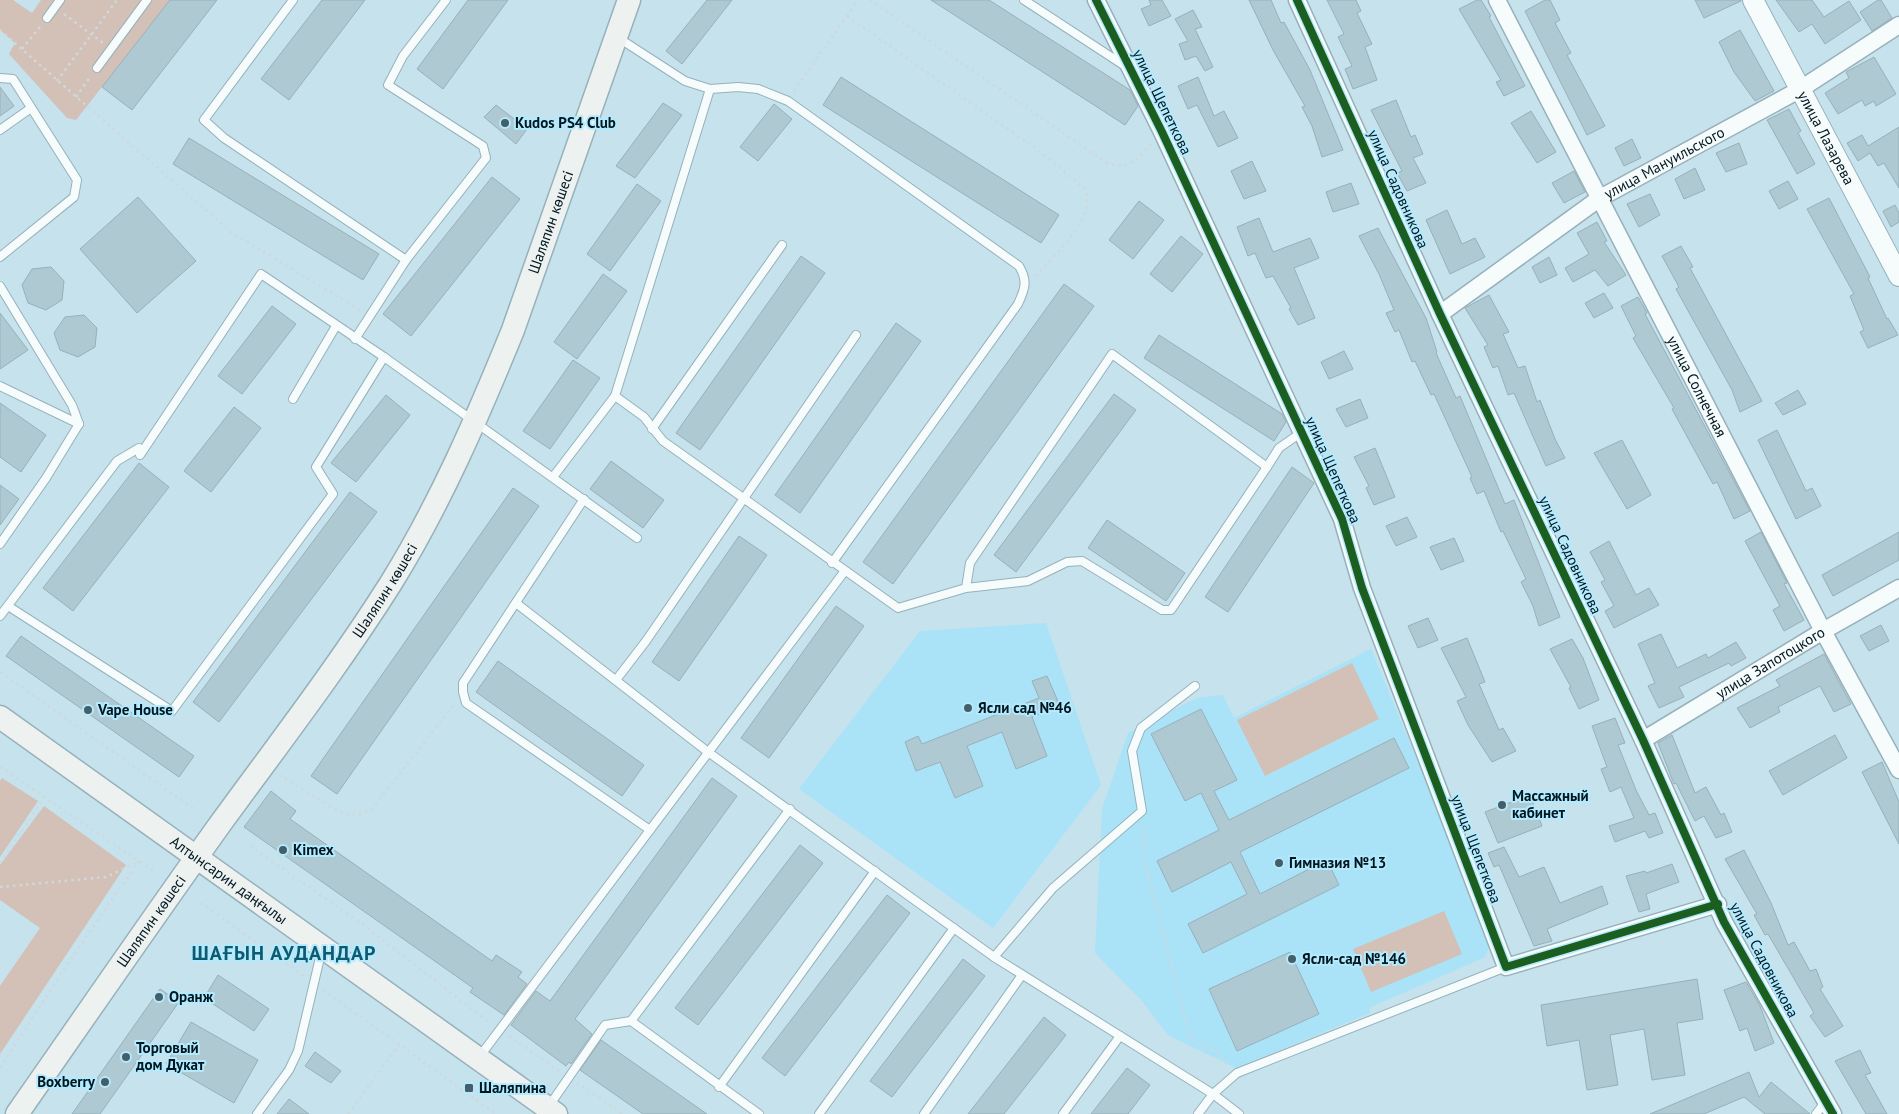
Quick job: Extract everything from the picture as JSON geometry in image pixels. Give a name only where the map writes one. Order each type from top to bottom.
[{"type":"main road","name":"Шаляпин көшесі","points":[[17,1114],[197,857],[346,651],[392,581],[440,494],[513,330],[629,0]]},
{"type":"main road","name":"Алтынсарин даңғылы","points":[[0,717],[552,1111]]},
{"type":"street","name":"улица Щепеткова","points":[[1096,0],[1162,132],[1342,519],[1362,588],[1506,967]]},
{"type":"street","name":"улица Садовникова","points":[[1297,0],[1440,314],[1643,740],[1718,904],[1724,922],[1830,1108]]},
{"type":"street","name":"улица Солнечная","points":[[1497,0],[1823,631],[1899,770]]},
{"type":"street","name":"улица Лазарева","points":[[1753,0],[1899,276]]},
{"type":"street","name":"улица Мануильского","points":[[1440,314],[1600,198],[1799,90],[1899,24]]},
{"type":"street","name":"улица Запотоцкого","points":[[1643,740],[1823,631],[1899,588]]},
{"type":"street","points":[[1506,967],[1718,904]]},
{"type":"lane","points":[[47,18],[60,0]]},
{"type":"lane","points":[[97,68],[147,0]]},
{"type":"lane","points":[[293,0],[204,120],[224,138],[406,260]]},
{"type":"lane","points":[[355,338],[406,260],[486,158],[483,146],[388,84],[403,56],[446,0]]},
{"type":"lane","points":[[1024,0],[1132,71]]},
{"type":"lane","points":[[616,36],[685,81],[710,89],[738,87],[758,89],[788,101],[1019,266],[1025,277],[1025,288],[1018,304],[832,563]]},
{"type":"lane","points":[[0,78],[13,79],[77,180],[74,197],[0,258]]},
{"type":"lane","points":[[553,477],[615,396],[710,89]]},
{"type":"lane","points":[[0,130],[31,108]]},
{"type":"lane","points":[[652,429],[782,245]]},
{"type":"lane","points":[[0,616],[116,461],[139,448],[140,455],[261,274],[384,357],[637,538]]},
{"type":"lane","points":[[0,286],[72,405],[79,424]]},
{"type":"lane","points":[[293,399],[336,326]]},
{"type":"lane","points":[[616,680],[744,500],[856,335]]},
{"type":"lane","points":[[966,588],[970,562],[1112,354],[1267,467]]},
{"type":"lane","points":[[8,606],[172,711],[333,494],[316,467],[384,357]]},
{"type":"lane","points":[[0,386],[79,424]]},
{"type":"lane","points":[[615,396],[644,417],[662,441],[844,572],[898,608],[966,588],[1015,584],[1067,562],[1082,561],[1162,610],[1172,610],[1279,448],[1302,432]]},
{"type":"lane","points":[[0,544],[46,478],[79,424]]},
{"type":"lane","points":[[584,499],[463,683],[463,692],[466,703],[650,830]]},
{"type":"lane","points":[[479,1058],[844,572]]},
{"type":"lane","points":[[516,603],[708,752],[994,957],[1213,1094],[1239,1114]]},
{"type":"lane","points":[[994,957],[1053,888],[1142,811],[1132,751],[1140,728],[1195,686]]},
{"type":"lane","points":[[631,1021],[790,809]]},
{"type":"lane","points":[[719,1087],[875,871]]},
{"type":"lane","points":[[819,1114],[954,928]]},
{"type":"lane","points":[[256,1114],[289,1070],[298,1051],[322,948]]},
{"type":"lane","points":[[1198,1114],[1213,1094],[1237,1073],[1506,967]]},
{"type":"lane","points":[[924,1114],[1022,975]]},
{"type":"lane","points":[[552,1111],[569,1078],[605,1025],[631,1021],[662,1041],[719,1087],[759,1114]]},
{"type":"lane","points":[[1063,1114],[1120,1036]]},
{"type":"lane","points":[[1816,1114],[1830,1108]]},
{"type":"path","points":[[57,81],[116,0]]},
{"type":"path","points":[[788,101],[858,0]]},
{"type":"path","points":[[870,0],[1107,163],[1120,168],[1133,163],[1162,132]]},
{"type":"path","points":[[54,7],[111,49]]},
{"type":"path","points":[[847,16],[1042,152],[1085,189],[1089,197],[1087,211],[1079,224],[1025,288]]},
{"type":"path","points":[[22,50],[47,18]]},
{"type":"path","points":[[0,30],[230,232],[370,316]]},
{"type":"path","points":[[76,97],[97,68]]},
{"type":"path","points":[[0,672],[194,809]]},
{"type":"path","points":[[263,766],[343,814],[358,814],[372,809],[382,799],[463,692]]},
{"type":"path","points":[[0,767],[154,871]]},
{"type":"path","points":[[0,863],[44,798]]},
{"type":"path","points":[[1142,811],[1145,863],[1190,1036],[1216,1053],[1237,1073]]},
{"type":"path","points":[[250,846],[364,926],[500,1030],[622,1114]]},
{"type":"path","points":[[0,887],[106,877],[139,861]]},
{"type":"path","points":[[0,1068],[68,963],[139,861]]},
{"type":"path","points":[[201,903],[496,1114]]},
{"type":"path","points":[[348,1114],[399,1045]]},
{"type":"shaded area","points":[[0,0],[13,0],[32,13],[41,0],[170,0],[76,120],[67,118],[9,54],[15,43],[0,30]]},
{"type":"shaded area","name":"Ясли сад №46","points":[[1046,623],[1101,785],[993,928],[799,789],[920,631]]},
{"type":"shaded area","name":"Гимназия №13","points":[[1371,649],[1492,941],[1485,957],[1369,1008],[1370,1013],[1236,1068],[1168,1035],[1142,1001],[1095,953],[1102,809],[1128,733],[1197,698],[1223,695],[1234,718]]},
{"type":"shaded area","points":[[1352,663],[1379,719],[1265,776],[1237,720]]},
{"type":"shaded area","points":[[2,778],[38,801],[0,857],[0,781]]},
{"type":"shaded area","points":[[44,806],[126,865],[0,1054],[0,986],[40,928],[0,900],[0,865]]},
{"type":"shaded area","points":[[1444,911],[1462,954],[1371,992],[1353,949]]},
{"type":"building","points":[[170,0],[217,0],[132,110],[102,87]]},
{"type":"building","points":[[322,0],[365,0],[289,100],[261,79]]},
{"type":"building","points":[[468,0],[508,0],[443,89],[417,69]]},
{"type":"building","points":[[707,0],[732,0],[682,64],[666,51]]},
{"type":"building","points":[[931,0],[989,0],[1130,90],[1138,106],[1125,125]]},
{"type":"building","points":[[1149,0],[1162,0],[1171,16],[1149,26],[1141,9],[1151,5]]},
{"type":"building","points":[[1249,0],[1271,0],[1281,23],[1284,22],[1310,70],[1343,150],[1322,157],[1312,126],[1302,107],[1305,106],[1273,50]]},
{"type":"building","points":[[1327,0],[1356,0],[1361,11],[1357,13],[1372,44],[1365,47],[1377,80],[1353,89],[1345,69],[1352,66],[1338,37],[1344,34]]},
{"type":"building","points":[[1477,0],[1481,0],[1491,16],[1489,17],[1525,86],[1504,96],[1496,82],[1501,80],[1459,9]]},
{"type":"building","points":[[1545,0],[1550,0],[1560,20],[1555,23],[1571,53],[1567,55],[1605,126],[1587,135],[1525,11]]},
{"type":"building","points":[[1695,0],[1741,0],[1741,1],[1704,18]]},
{"type":"building","points":[[1776,0],[1812,0],[1824,17],[1849,1],[1861,20],[1825,44],[1812,24],[1799,32]]},
{"type":"building","points":[[1881,0],[1892,18],[1872,31],[1860,12]]},
{"type":"building","points":[[1193,10],[1202,27],[1195,29],[1213,67],[1205,71],[1196,56],[1185,60],[1179,44],[1188,41],[1175,19]]},
{"type":"building","points":[[1740,30],[1774,91],[1755,101],[1734,72],[1719,42]]},
{"type":"building","points":[[1874,57],[1896,94],[1876,106],[1874,101],[1865,106],[1862,100],[1838,114],[1825,93],[1849,78],[1846,72]]},
{"type":"building","points":[[841,77],[1059,215],[1041,243],[823,105]]},
{"type":"building","points":[[1198,77],[1214,116],[1224,111],[1238,138],[1218,147],[1197,105],[1188,109],[1178,86]]},
{"type":"building","points":[[0,87],[14,106],[0,116]]},
{"type":"building","points":[[1396,100],[1411,137],[1415,135],[1423,154],[1413,158],[1426,183],[1407,191],[1397,173],[1402,171],[1371,110]]},
{"type":"building","points":[[663,103],[682,115],[635,178],[616,166]]},
{"type":"building","points":[[774,104],[792,119],[758,161],[740,147]]},
{"type":"building","name":"Kudos PS4 Club","points":[[496,105],[527,129],[516,144],[484,117]]},
{"type":"building","points":[[1789,109],[1801,131],[1798,133],[1815,164],[1797,174],[1767,120]]},
{"type":"building","points":[[1531,111],[1556,152],[1537,163],[1511,123]]},
{"type":"building","points":[[1899,127],[1899,188],[1884,163],[1878,166],[1870,153],[1858,161],[1847,143],[1862,135],[1868,146]]},
{"type":"building","points":[[189,138],[379,254],[363,280],[173,164]]},
{"type":"building","points":[[1632,139],[1641,158],[1624,166],[1615,148]]},
{"type":"building","points":[[1739,143],[1747,164],[1726,172],[1716,153]]},
{"type":"building","points":[[1252,161],[1266,191],[1244,199],[1231,171]]},
{"type":"building","points":[[1695,168],[1705,190],[1684,199],[1675,179]]},
{"type":"building","points":[[1574,171],[1585,192],[1564,203],[1552,183]]},
{"type":"building","points":[[492,177],[520,199],[411,336],[383,314]]},
{"type":"building","points":[[1788,181],[1798,199],[1779,209],[1769,191]]},
{"type":"building","points":[[1351,183],[1359,204],[1333,212],[1326,192]]},
{"type":"building","points":[[637,184],[661,201],[610,271],[587,254]]},
{"type":"building","points":[[1650,194],[1660,215],[1639,227],[1627,204]]},
{"type":"building","points":[[138,197],[196,261],[137,313],[80,249]]},
{"type":"building","points":[[1829,198],[1870,277],[1868,278],[1887,319],[1898,335],[1868,348],[1860,332],[1864,330],[1850,296],[1854,294],[1807,209]]},
{"type":"building","points":[[1139,201],[1164,220],[1133,259],[1109,240]]},
{"type":"building","points":[[1895,205],[1899,213],[1899,222],[1891,227],[1883,211]]},
{"type":"building","points":[[1447,210],[1462,244],[1475,238],[1485,257],[1450,274],[1426,220]]},
{"type":"building","points":[[1259,218],[1273,252],[1310,238],[1319,258],[1294,268],[1315,318],[1298,325],[1273,276],[1266,278],[1255,253],[1248,256],[1237,227]]},
{"type":"building","points":[[1597,222],[1607,241],[1604,242],[1626,275],[1608,286],[1595,270],[1573,282],[1565,268],[1589,254],[1577,233]]},
{"type":"building","points":[[1378,228],[1426,318],[1436,353],[1456,398],[1460,396],[1505,504],[1514,500],[1560,617],[1539,626],[1533,606],[1521,582],[1526,579],[1503,531],[1501,532],[1484,491],[1477,494],[1470,478],[1472,477],[1434,394],[1431,395],[1415,361],[1412,362],[1399,330],[1395,332],[1386,313],[1394,310],[1379,274],[1359,236]]},
{"type":"building","points":[[1181,236],[1203,254],[1172,292],[1150,274]]},
{"type":"building","points":[[1681,246],[1693,267],[1690,268],[1762,401],[1740,412],[1732,390],[1676,289],[1679,287],[1662,256]]},
{"type":"building","points":[[801,256],[825,273],[700,450],[676,433]]},
{"type":"building","points":[[1549,257],[1557,275],[1540,283],[1532,267]]},
{"type":"building","points":[[51,267],[64,281],[62,300],[46,310],[28,303],[22,285],[32,269]]},
{"type":"building","points":[[603,274],[627,291],[577,359],[554,342]]},
{"type":"building","points":[[1064,284],[1094,306],[893,584],[863,562]]},
{"type":"building","points":[[1604,293],[1613,308],[1594,318],[1585,303]]},
{"type":"building","points":[[1489,295],[1509,332],[1503,334],[1518,368],[1525,366],[1537,402],[1540,400],[1555,439],[1565,458],[1546,466],[1514,393],[1508,395],[1498,366],[1493,368],[1484,347],[1488,345],[1465,308]]},
{"type":"building","points":[[1638,297],[1647,313],[1645,314],[1750,511],[1734,519],[1717,482],[1713,484],[1672,409],[1674,408],[1633,338],[1636,336],[1621,306]]},
{"type":"building","points":[[272,306],[296,324],[242,394],[218,376]]},
{"type":"building","points":[[0,313],[28,350],[0,369]]},
{"type":"building","points":[[84,315],[97,328],[95,347],[78,357],[60,350],[54,333],[65,317]]},
{"type":"building","points":[[896,323],[921,341],[800,513],[775,495]]},
{"type":"building","points":[[1159,335],[1282,414],[1286,422],[1274,441],[1144,358]]},
{"type":"building","points":[[1344,351],[1353,369],[1329,379],[1321,362]]},
{"type":"building","points":[[573,360],[600,378],[550,449],[523,431]]},
{"type":"building","points":[[1798,390],[1806,404],[1783,415],[1775,403]]},
{"type":"building","points":[[1114,394],[1136,410],[1016,572],[994,555]]},
{"type":"building","points":[[386,395],[410,415],[356,482],[331,463]]},
{"type":"building","points":[[1360,399],[1368,418],[1346,427],[1336,409]]},
{"type":"building","points":[[0,403],[46,435],[21,472],[0,457]]},
{"type":"building","points":[[234,407],[261,428],[211,492],[184,471]]},
{"type":"building","points":[[1777,430],[1806,491],[1812,488],[1821,506],[1796,519],[1758,440]]},
{"type":"building","points":[[1622,440],[1651,495],[1627,509],[1594,453]]},
{"type":"building","points":[[1375,448],[1395,497],[1374,505],[1366,488],[1369,486],[1354,457]]},
{"type":"building","points":[[611,461],[664,500],[643,528],[590,489]]},
{"type":"building","points":[[139,463],[169,487],[73,611],[43,588]]},
{"type":"building","points":[[1292,467],[1314,483],[1228,612],[1205,597]]},
{"type":"building","points":[[0,485],[19,499],[0,525]]},
{"type":"building","points":[[513,488],[539,506],[337,794],[311,776]]},
{"type":"building","points":[[350,492],[377,512],[219,722],[193,702]]},
{"type":"building","points":[[1407,517],[1417,537],[1396,546],[1386,526]]},
{"type":"building","points":[[1107,520],[1185,573],[1166,601],[1088,548]]},
{"type":"building","points":[[1761,532],[1787,583],[1784,584],[1804,620],[1784,631],[1773,610],[1780,606],[1745,541]]},
{"type":"building","points":[[1899,532],[1899,560],[1833,596],[1822,575]]},
{"type":"building","points":[[739,536],[767,555],[679,681],[652,662]]},
{"type":"building","points":[[1454,538],[1464,561],[1441,570],[1430,547]]},
{"type":"building","points":[[1609,541],[1636,595],[1649,588],[1659,605],[1614,628],[1605,611],[1614,606],[1601,582],[1605,580],[1590,552]]},
{"type":"building","points":[[836,606],[864,626],[769,758],[741,738]]},
{"type":"building","points":[[1428,618],[1438,640],[1418,648],[1408,626]]},
{"type":"building","points":[[1881,625],[1889,641],[1869,651],[1860,636]]},
{"type":"building","points":[[1661,634],[1677,668],[1706,654],[1708,658],[1736,642],[1746,658],[1731,666],[1729,663],[1679,687],[1684,697],[1659,708],[1648,686],[1655,683],[1638,644]]},
{"type":"building","points":[[21,636],[194,756],[179,777],[6,656]]},
{"type":"building","points":[[1467,638],[1485,682],[1479,684],[1499,730],[1503,728],[1516,751],[1492,762],[1468,725],[1457,701],[1466,697],[1441,648]]},
{"type":"building","points":[[1572,639],[1583,658],[1599,700],[1579,709],[1569,688],[1571,687],[1550,649]]},
{"type":"building","points":[[1824,654],[1851,704],[1834,712],[1820,686],[1778,707],[1780,712],[1750,728],[1737,708],[1780,686],[1776,680]]},
{"type":"building","points":[[498,661],[644,765],[622,796],[476,692]]},
{"type":"building","points":[[1047,676],[1060,706],[1032,717],[1047,756],[1016,769],[1002,732],[967,746],[983,786],[955,798],[940,762],[916,771],[905,742],[918,736],[922,744],[1039,698],[1032,681]]},
{"type":"building","points":[[1201,709],[1237,780],[1214,791],[1229,820],[1394,738],[1409,768],[1240,852],[1260,894],[1327,860],[1339,885],[1203,953],[1188,924],[1247,894],[1231,862],[1172,892],[1157,861],[1219,830],[1201,793],[1185,801],[1151,734]]},
{"type":"building","points":[[1615,718],[1625,743],[1618,745],[1636,790],[1649,815],[1655,813],[1663,833],[1649,838],[1645,831],[1615,842],[1609,826],[1634,818],[1621,787],[1610,792],[1601,769],[1607,767],[1592,726]]},
{"type":"building","points":[[1672,735],[1695,793],[1706,787],[1721,815],[1724,813],[1732,832],[1716,838],[1704,816],[1695,821],[1676,783],[1674,784],[1658,743]]},
{"type":"building","points":[[1835,735],[1847,758],[1783,795],[1769,771]]},
{"type":"building","points":[[1882,762],[1899,802],[1899,844],[1862,772]]},
{"type":"building","points":[[712,778],[737,796],[575,1019],[592,1034],[571,1064],[569,1062],[566,1066],[511,1025],[536,991],[550,1001]]},
{"type":"building","points":[[271,791],[296,811],[290,819],[492,961],[496,955],[522,972],[518,977],[527,984],[504,1015],[470,992],[473,988],[244,827]]},
{"type":"building","points":[[1530,795],[1542,826],[1498,843],[1485,812]]},
{"type":"building","points":[[800,845],[823,863],[698,1025],[675,1008]]},
{"type":"building","points":[[1504,847],[1519,877],[1544,867],[1560,903],[1602,886],[1608,904],[1547,929],[1552,941],[1534,946],[1499,865],[1494,867],[1488,853]]},
{"type":"building","points":[[1744,850],[1771,903],[1788,945],[1794,942],[1810,971],[1816,969],[1823,987],[1820,989],[1843,1026],[1825,1037],[1810,1016],[1814,1013],[1768,934],[1765,935],[1754,915],[1757,914],[1725,859]]},
{"type":"building","points":[[1672,864],[1679,882],[1646,894],[1650,909],[1639,912],[1626,876],[1645,871],[1646,873]]},
{"type":"building","points":[[887,895],[910,913],[785,1076],[762,1058]]},
{"type":"building","points":[[1290,952],[1319,1014],[1237,1051],[1209,989]]},
{"type":"building","points":[[963,959],[985,976],[892,1097],[870,1081]]},
{"type":"building","points":[[218,975],[269,1009],[254,1031],[204,998]]},
{"type":"building","points":[[1697,979],[1703,1019],[1677,1023],[1685,1075],[1652,1080],[1644,1029],[1610,1035],[1618,1085],[1587,1090],[1579,1040],[1547,1046],[1541,1005]]},
{"type":"building","points":[[1746,982],[1760,1006],[1774,1043],[1755,1051],[1747,1028],[1740,1031],[1724,990]]},
{"type":"building","name":"Торговый дом Дукат","points":[[160,989],[179,1002],[100,1114],[72,1114]]},
{"type":"building","points":[[1044,1017],[1066,1035],[1004,1114],[968,1114]]},
{"type":"building","points":[[191,1022],[258,1060],[234,1103],[166,1064]]},
{"type":"building","points":[[601,1040],[707,1114],[643,1114],[580,1070]]},
{"type":"building","points":[[1860,1050],[1871,1073],[1865,1075],[1887,1114],[1866,1114],[1835,1061]]},
{"type":"building","points":[[315,1052],[341,1071],[331,1083],[305,1066]]},
{"type":"building","points":[[1127,1068],[1150,1085],[1128,1114],[1091,1114]]},
{"type":"building","points":[[1749,1072],[1759,1097],[1771,1082],[1810,1114],[1765,1114],[1744,1097],[1704,1114],[1650,1114]]},
{"type":"building","points":[[289,1099],[309,1114],[277,1114]]},
{"type":"cycle path","points":[[1096,0],[1162,132],[1342,519],[1362,588],[1506,967],[1718,904]]},
{"type":"cycle path","points":[[1297,0],[1440,314],[1643,740],[1724,922],[1833,1114]]},
{"type":"place","name":"Kudos PS4 Club","points":[[505,123]]},
{"type":"place","name":"Ясли сад №46","points":[[968,708]]},
{"type":"place","name":"Vape House","points":[[88,710]]},
{"type":"place","name":"Массажный кабинет","points":[[1502,805]]},
{"type":"place","name":"Kimex","points":[[283,850]]},
{"type":"place","name":"Гимназия №13","points":[[1279,863]]},
{"type":"place","name":"Ясли-сад №146","points":[[1292,959]]},
{"type":"place","name":"Оранж","points":[[159,997]]},
{"type":"place","name":"Торговый дом Дукат","points":[[126,1057]]},
{"type":"place","name":"Boxberry","points":[[105,1082]]},
{"type":"place","name":"Шаляпина","points":[[469,1088]]},
{"type":"district","name":"ШАҒЫН АУДАНДАР","points":[[284,953]]}]
